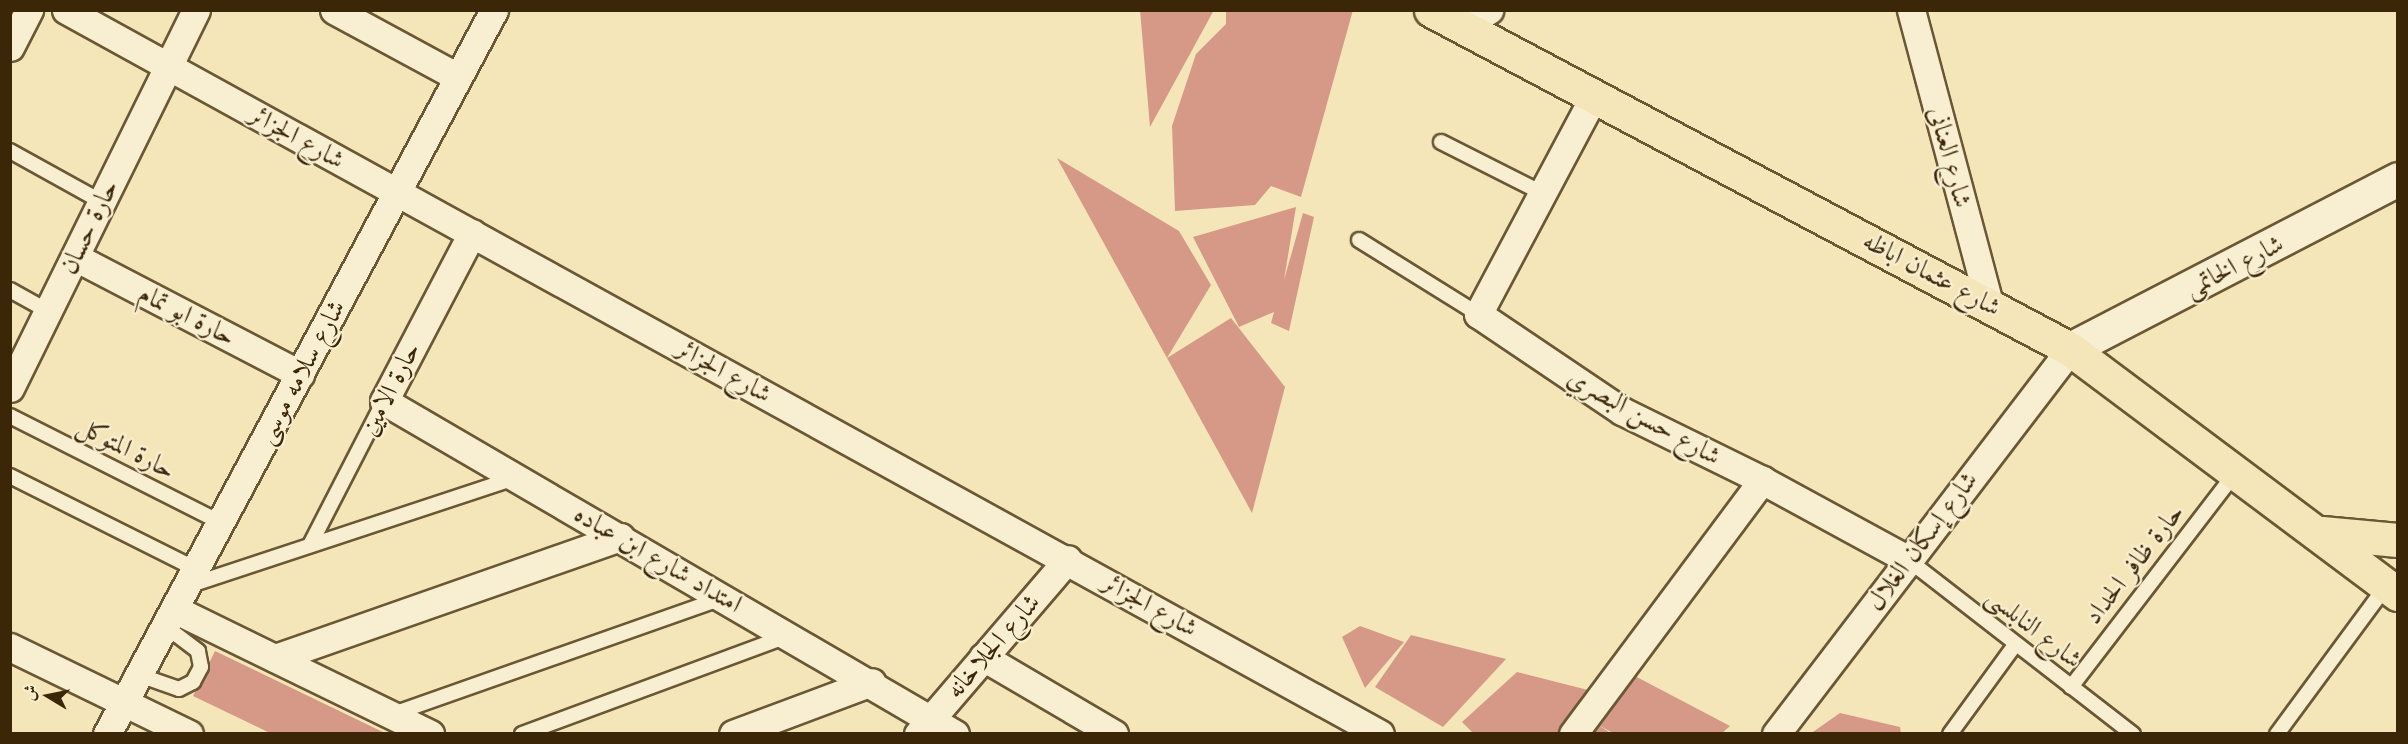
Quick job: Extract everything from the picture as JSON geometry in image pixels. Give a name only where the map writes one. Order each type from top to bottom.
[{"type":"main road","name":"شارع عثمان اباظه","points":[[1431,10],[1593,98],[1989,303],[2070,349],[2320,533],[2392,590]]},
{"type":"main road","name":"شارع الخاتمى","points":[[2070,349],[2397,179]]},
{"type":"main road","points":[[2320,533],[2397,540]]},
{"type":"street","points":[[10,47],[29,10]]},
{"type":"street","name":"شارع الجزائر","points":[[66,10],[1068,559],[1380,734]]},
{"type":"street","name":"حارة حسان","points":[[10,388],[196,10]]},
{"type":"street","points":[[334,10],[458,77]]},
{"type":"street","name":"شارع سلامه موسى","points":[[107,734],[399,193],[494,10]]},
{"type":"street","points":[[1461,27],[1489,10]]},
{"type":"street","name":"شارع العنانى","points":[[1911,10],[1989,303]]},
{"type":"street","points":[[1478,314],[1593,98]]},
{"type":"street","name":"حارة الامين","points":[[384,401],[472,233]]},
{"type":"street","name":"حارة ابو تمام","points":[[75,257],[300,374]]},
{"type":"street","name":"شارع حسن البصري","points":[[1478,314],[1622,411],[1762,480],[1907,560]]},
{"type":"street","name":"شارع إسكان الغلال","points":[[1776,734],[2070,349]]},
{"type":"street","name":"امتداد شارع ابن عباده","points":[[384,401],[872,682],[925,725],[955,734]]},
{"type":"street","points":[[1573,734],[1762,480]]},
{"type":"street","points":[[275,658],[620,537]]},
{"type":"street","name":"شارع الجلاخانه","points":[[925,725],[1068,559]]},
{"type":"street","points":[[180,598],[275,658],[430,734]]},
{"type":"street","points":[[10,647],[189,734]]},
{"type":"street","points":[[983,657],[1114,734]]},
{"type":"street","points":[[733,734],[872,682]]},
{"type":"lane","points":[[1441,142],[1542,194]]},
{"type":"lane","points":[[10,151],[102,202]]},
{"type":"lane","name":"شارع حسن البصري","points":[[1359,240],[1478,314]]},
{"type":"lane","points":[[10,290],[48,310]]},
{"type":"lane","name":"حارة الامين","points":[[310,545],[384,401]]},
{"type":"lane","name":"حارة المتوكل","points":[[10,416],[220,522]]},
{"type":"lane","name":"حارة ظافر الحداد","points":[[2071,687],[2236,471]]},
{"type":"lane","points":[[10,476],[180,598],[201,667],[193,682],[179,689],[139,675]]},
{"type":"lane","points":[[180,598],[310,545],[517,477]]},
{"type":"lane","name":"شارع النابلسى","points":[[1907,560],[2133,734]]},
{"type":"lane","points":[[2277,734],[2392,590]]},
{"type":"lane","points":[[391,715],[726,598]]},
{"type":"lane","points":[[522,734],[790,635]]},
{"type":"lane","points":[[1950,734],[2015,645]]},
{"type":"building","points":[[1140,10],[1214,10],[1150,127]]},
{"type":"building","points":[[1226,10],[1353,10],[1301,197],[1271,186],[1255,205],[1175,211],[1172,126],[1196,54],[1226,24]]},
{"type":"building","points":[[1057,158],[1179,231],[1211,285],[1167,358]]},
{"type":"building","points":[[1296,207],[1284,280],[1303,213],[1314,217],[1289,331],[1271,323],[1274,312],[1239,327],[1193,237]]},
{"type":"building","points":[[1231,318],[1285,387],[1252,513],[1167,358]]},
{"type":"building","points":[[1360,626],[1404,642],[1365,688],[1342,637]]},
{"type":"building","points":[[1411,635],[1506,659],[1443,727],[1375,687]]},
{"type":"building","points":[[215,651],[387,734],[272,734],[193,696]]},
{"type":"building","points":[[1517,672],[1588,690],[1557,734],[1474,734],[1462,722]]},
{"type":"building","points":[[1633,675],[1730,726],[1721,734],[1615,734],[1600,726]]},
{"type":"building","points":[[1840,713],[1900,727],[1901,734],[1810,734]]},
{"type":"building","points":[[1600,726],[1612,734],[1591,734]]}]
